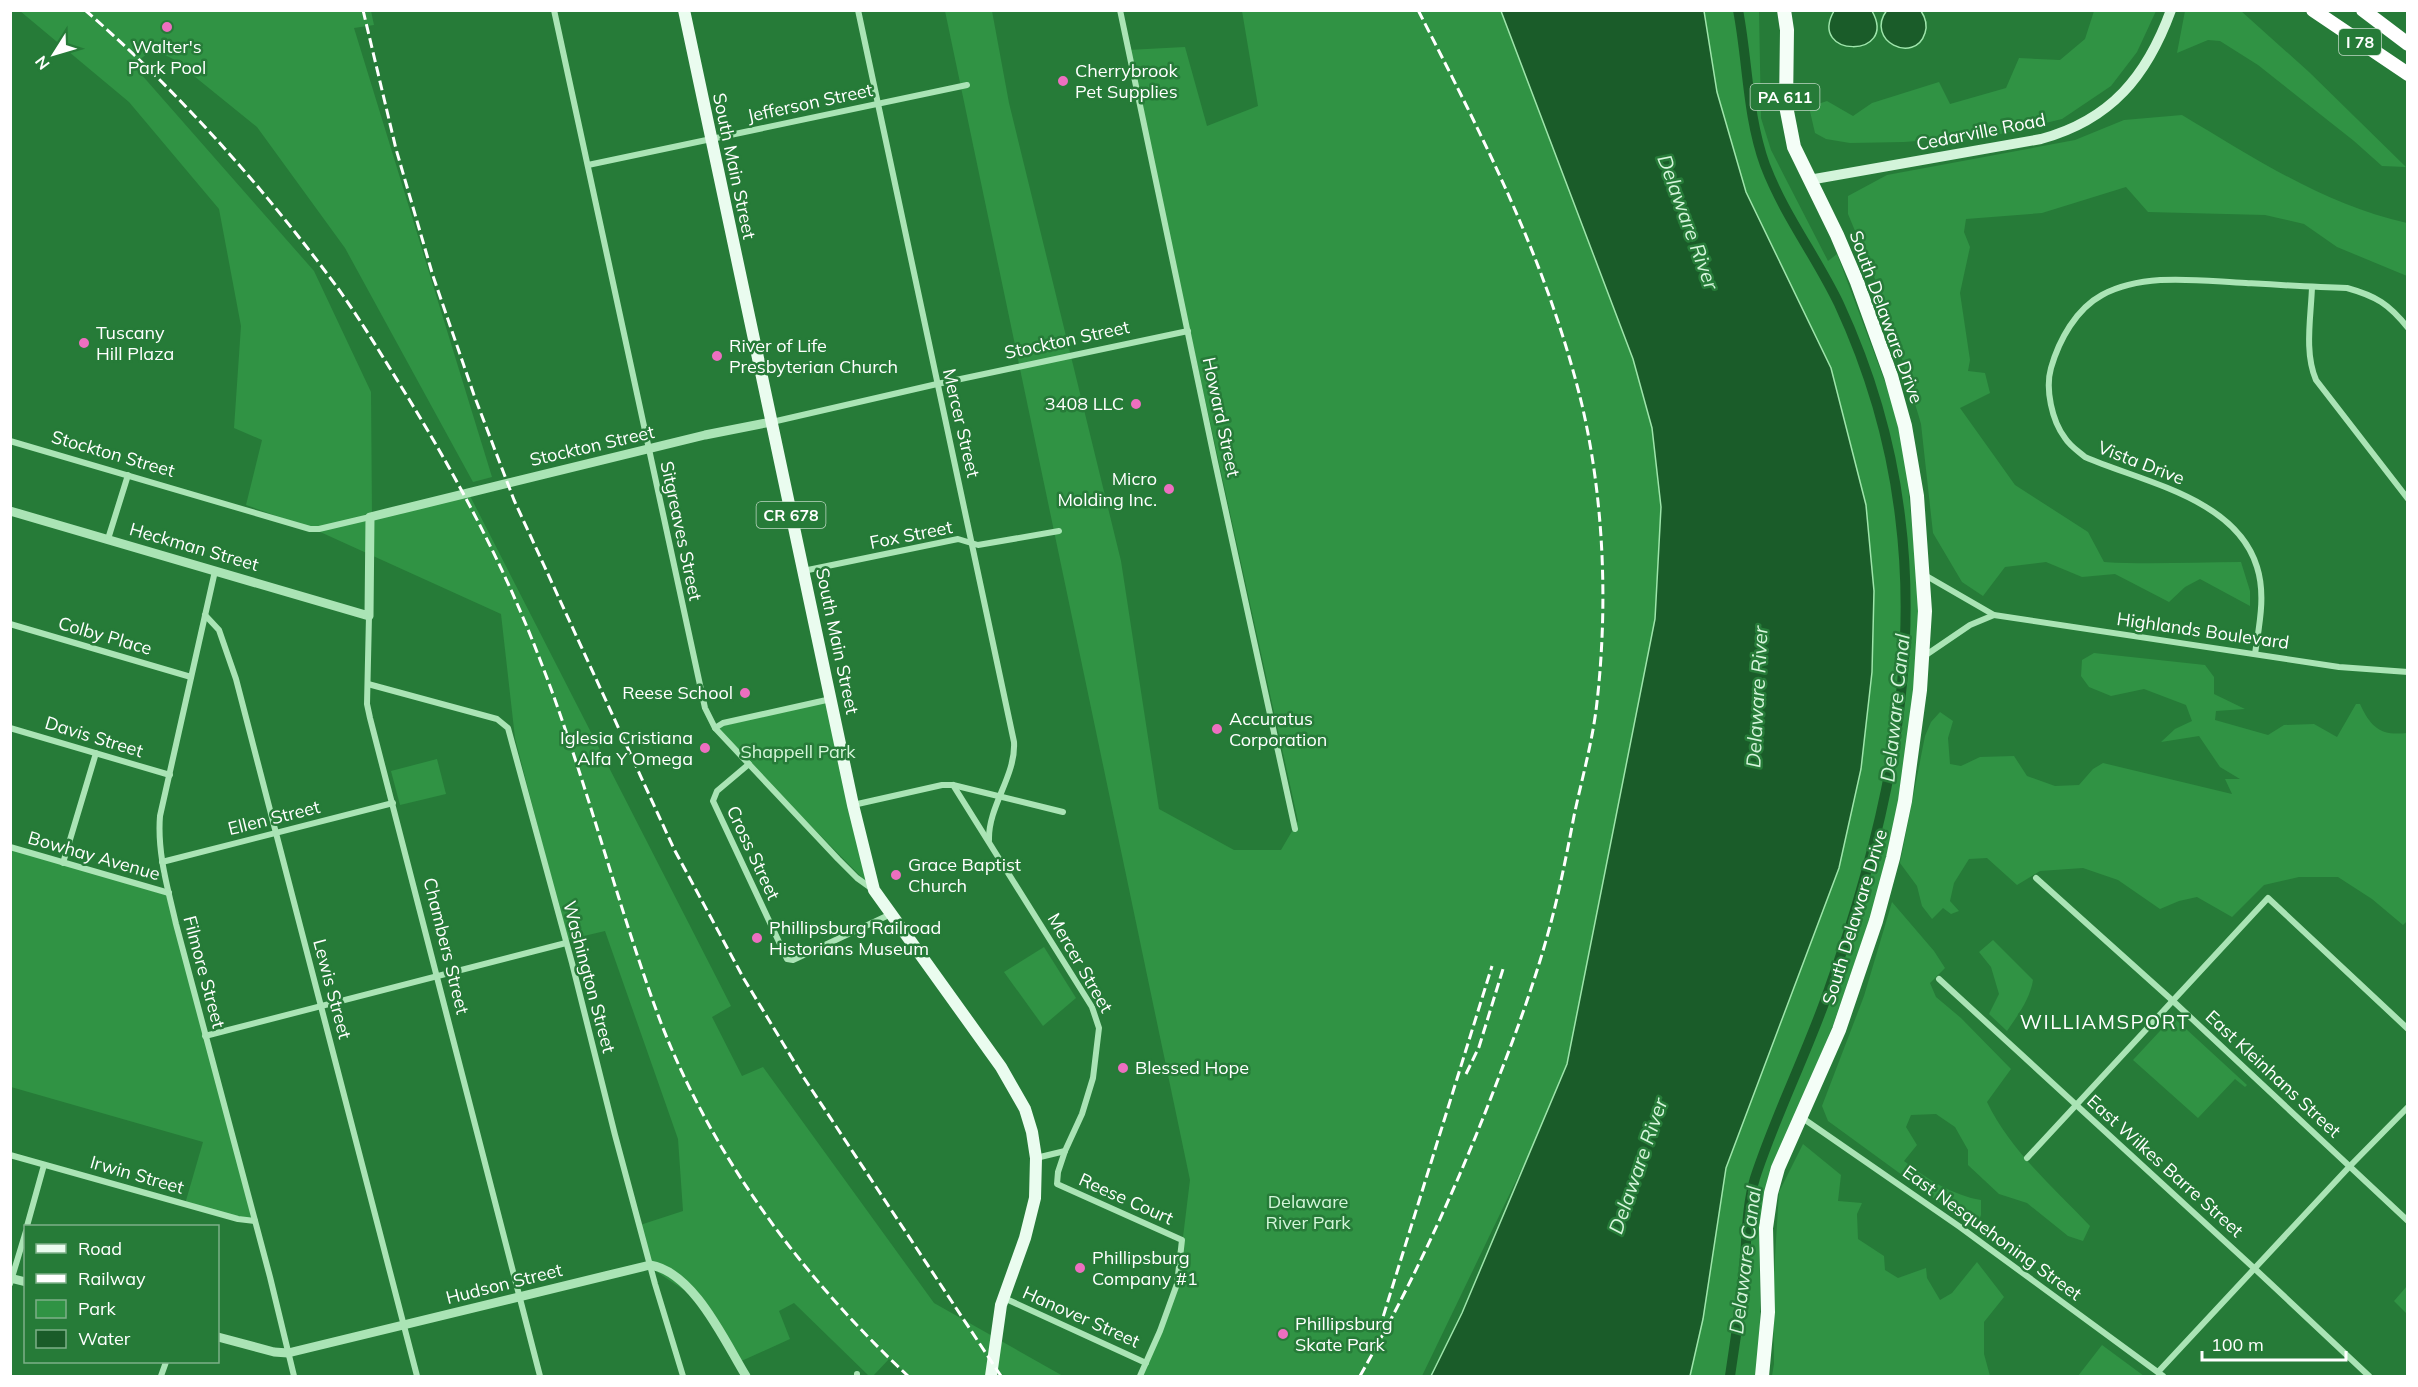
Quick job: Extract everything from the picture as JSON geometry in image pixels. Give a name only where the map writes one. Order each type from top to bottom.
[{"type":"highway","name":"South Delaware Drive","points":[[1762,1377],[1767,1329],[1768,1213],[1776,1175],[1839,1030],[1876,921],[1893,858],[1905,801],[1923,657],[1925,611],[1913,464],[1896,390],[1851,266],[1794,147],[1787,120],[1785,92],[1787,30],[1784,10]]},
{"type":"highway","name":"I 78","points":[[2313,10],[2408,74]]},
{"type":"highway","name":"I 78","points":[[2363,10],[2408,44]]},
{"type":"main road","name":"South Main Street","points":[[684,10],[853,805],[874,890],[1005,1074],[1025,1109],[1036,1158],[1035,1198],[1033,1213],[1003,1298],[997,1326],[992,1377]]},
{"type":"main road","name":"Cedarville Road","points":[[1809,180],[2041,139],[2077,126],[2104,111],[2128,88],[2150,56],[2171,10]]},
{"type":"street","name":"Sitgreaves Street","points":[[554,10],[709,719],[838,859],[857,878],[874,890]]},
{"type":"street","name":"Mercer Street","points":[[858,10],[1014,742],[1013,759],[991,822],[989,840]]},
{"type":"street","name":"Howard Street","points":[[1120,10],[1295,829]]},
{"type":"street","name":"Jefferson Street","points":[[588,165],[968,85]]},
{"type":"street","name":"Vista Drive","points":[[2255,654],[2262,610],[2258,568],[2251,552],[2239,536],[2210,509],[2193,499],[2085,457],[2070,445],[2063,436],[2052,409],[2050,372],[2057,351],[2076,318],[2102,295],[2126,285],[2156,281],[2347,288],[2366,293],[2393,310],[2408,328]]},
{"type":"street","points":[[2312,287],[2310,351],[2311,368],[2316,380],[2408,499]]},
{"type":"street","name":"Stockton Street","points":[[10,441],[310,529],[319,529],[705,435],[1188,331]]},
{"type":"street","points":[[108,539],[128,475]]},
{"type":"street","name":"Heckman Street","points":[[10,511],[369,616]]},
{"type":"street","name":"Chambers Street","points":[[370,517],[368,684],[370,717],[540,1377]]},
{"type":"street","name":"Fox Street","points":[[803,572],[958,539],[973,544],[1059,531]]},
{"type":"street","name":"Filmore Street","points":[[214,571],[159,826],[162,862],[294,1377]]},
{"type":"street","name":"Highlands Boulevard","points":[[1923,574],[1994,615],[2371,670],[2408,672]]},
{"type":"street","name":"Lewis Street","points":[[205,615],[219,630],[231,660],[417,1377]]},
{"type":"street","points":[[1923,657],[1970,625],[1994,615]]},
{"type":"street","name":"Colby Place","points":[[10,624],[191,677]]},
{"type":"street","name":"Washington Street","points":[[368,684],[505,723],[511,736],[650,1265],[683,1377]]},
{"type":"street","points":[[715,728],[723,723],[831,699]]},
{"type":"street","name":"Davis Street","points":[[10,728],[170,775]]},
{"type":"street","points":[[63,863],[96,753]]},
{"type":"street","name":"Cross Street","points":[[749,764],[717,791],[713,801],[788,959],[793,960],[891,914]]},
{"type":"street","points":[[853,805],[942,785],[953,785],[1063,812]]},
{"type":"street","name":"Mercer Street","points":[[953,785],[1092,1007],[1099,1023],[1089,1094],[1065,1151]]},
{"type":"street","name":"Ellen Street","points":[[162,862],[393,803]]},
{"type":"street","name":"Bowhay Avenue","points":[[10,847],[169,893]]},
{"type":"street","name":"East Kleinhans Street","points":[[2036,878],[2173,1001],[2408,1221]]},
{"type":"street","points":[[2027,1158],[2268,898],[2408,1029]]},
{"type":"street","points":[[205,1036],[321,1008],[566,943]]},
{"type":"street","name":"East Wilkes Barre Street","points":[[1940,979],[2369,1377]]},
{"type":"street","points":[[2160,1374],[2349,1166],[2408,1107]]},
{"type":"street","name":"East Nesquehoning Street","points":[[1801,1117],[1959,1227],[2160,1374]]},
{"type":"street","points":[[1036,1158],[1065,1151]]},
{"type":"street","name":"Reese Court","points":[[1065,1151],[1056,1180],[1060,1186],[1182,1240],[1177,1284],[1146,1363]]},
{"type":"street","name":"Irwin Street","points":[[10,1155],[238,1219],[255,1221]]},
{"type":"street","points":[[28,1225],[45,1164]]},
{"type":"street","points":[[11,1280],[24,1238]]},
{"type":"street","points":[[650,1265],[663,1269],[701,1300],[746,1377]]},
{"type":"street","name":"Hudson Street","points":[[219,1337],[288,1353],[650,1265]]},
{"type":"street","name":"Hanover Street","points":[[1003,1298],[1146,1363]]},
{"type":"street","points":[[1140,1377],[1146,1363]]},
{"type":"green space","points":[[20,11],[371,11],[374,25],[354,28],[492,477],[473,482],[345,248],[257,127],[173,59],[153,49],[133,65],[314,271],[371,392],[372,516],[468,492],[731,1006],[712,1017],[742,1076],[763,1067],[934,1303],[1063,1376],[909,1376],[889,1359],[873,1376],[869,1376],[794,1303],[779,1311],[790,1339],[737,1363],[702,1302],[648,1266],[637,1226],[683,1211],[678,1139],[605,931],[567,940],[515,738],[501,614],[318,531],[246,505],[262,440],[234,428],[241,326],[219,209],[129,102]]},
{"type":"green space","name":"Delaware River Park","points":[[945,11],[992,11],[1009,103],[1121,561],[1159,809],[1234,850],[1281,850],[1298,821],[1128,50],[1185,47],[1207,126],[1258,106],[1242,11],[1501,11],[1633,359],[1652,428],[1661,507],[1655,619],[1635,727],[1591,1025],[1422,1376],[1140,1376],[1178,1278],[1190,1180]]},
{"type":"green space","points":[[1704,11],[1759,11],[1761,118],[1771,150],[1828,261],[1837,254],[1891,398],[1905,456],[1919,597],[1918,661],[1900,795],[1885,864],[1869,922],[1833,1025],[1764,1191],[1760,1237],[1760,1330],[1755,1376],[1690,1376],[1703,1319],[1726,1168],[1839,868],[1874,591],[1866,505],[1831,368],[1746,192],[1717,92]]},
{"type":"green space","points":[[2094,11],[2156,11],[2137,52],[2111,86],[2062,119],[1996,135],[1904,142],[1850,143],[1826,139],[1815,133],[1809,107],[1827,101],[1853,116],[1872,103],[1939,82],[1950,104],[2006,88],[2019,58],[2060,60],[2085,39]]},
{"type":"green space","points":[[2185,11],[2241,11],[2309,72],[2406,167],[2382,166],[2258,65],[2220,41],[2208,40],[2177,53]]},
{"type":"green space","points":[[2182,115],[2263,163],[2319,192],[2347,205],[2407,223],[2407,276],[2337,247],[2304,224],[2265,215],[2148,212],[2126,187],[2042,213],[1966,219],[1964,232],[1970,247],[1960,293],[1970,360],[1968,371],[1985,373],[1990,393],[1960,408],[2015,485],[2088,532],[2104,562],[2241,562],[2250,591],[2250,606],[2200,579],[2185,587],[2169,602],[2115,574],[2082,577],[2046,562],[2005,567],[1983,596],[1962,582],[1933,533],[1921,424],[1887,308],[1848,214],[1848,196],[1887,175],[2075,140],[2124,120]]},
{"type":"green space","points":[[2094,653],[2205,665],[2214,677],[2214,694],[2245,709],[2216,711],[2215,720],[2268,735],[2284,725],[2314,724],[2337,737],[2356,704],[2360,704],[2368,719],[2378,729],[2390,733],[2407,733],[2407,921],[2403,925],[2372,899],[2338,877],[2299,877],[2264,885],[2232,917],[2197,897],[2160,909],[2118,880],[2083,868],[2040,871],[2017,885],[1987,858],[1969,859],[1954,883],[1950,901],[1959,911],[1951,914],[1943,908],[1932,919],[1922,906],[1917,886],[1900,863],[1925,736],[1931,722],[1940,712],[1953,721],[1948,738],[1950,764],[1961,766],[1980,757],[2014,756],[2027,776],[2055,786],[2079,785],[2093,769],[2103,763],[2232,794],[2225,779],[2240,779],[2220,767],[2199,736],[2161,742],[2175,729],[2192,721],[2186,705],[2144,689],[2111,696],[2089,687],[2081,676],[2082,660]]},
{"type":"green space","name":"Shappell Park","points":[[831,699],[874,890],[715,728]]},
{"type":"green space","points":[[437,759],[446,794],[400,805],[391,771]]},
{"type":"green space","points":[[10,848],[165,890],[254,1223],[185,1204],[203,1142],[11,1087]]},
{"type":"green space","points":[[1892,902],[1934,951],[1945,968],[1930,983],[1936,997],[1961,1018],[2011,1069],[1987,1102],[2020,1152],[2090,1226],[2083,1241],[2068,1236],[2027,1203],[1999,1194],[1968,1165],[1968,1150],[1955,1127],[1936,1114],[1911,1115],[1906,1127],[1917,1145],[1904,1161],[1940,1185],[1970,1198],[1981,1200],[1981,1215],[1977,1225],[1972,1226],[1828,1121],[1822,1106],[1864,996]]},
{"type":"green space","points":[[1993,940],[2033,980],[2026,1000],[2007,1031],[1989,1014],[1999,994],[1991,967],[1979,952]]},
{"type":"green space","points":[[1044,947],[1076,998],[1043,1026],[1004,972]]},
{"type":"green space","points":[[2173,1017],[2247,1085],[2245,1087],[2235,1079],[2198,1118],[2133,1060]]},
{"type":"green space","points":[[1803,1144],[1841,1175],[1838,1201],[1862,1203],[1857,1214],[1858,1239],[1884,1256],[1885,1270],[1898,1278],[1926,1268],[1927,1278],[1940,1300],[1952,1293],[1977,1262],[2004,1297],[1984,1322],[1984,1354],[1990,1376],[1772,1376],[1774,1364],[1773,1289],[1779,1192]]},
{"type":"green space","points":[[2407,1286],[2407,1314],[2394,1301]]},
{"type":"green space","points":[[2102,1345],[2144,1376],[2078,1376]]},
{"type":"water","points":[[1887,10],[1921,11],[1926,27],[1920,42],[1912,47],[1903,48],[1886,39],[1882,31],[1882,21]]},
{"type":"water","name":"Delaware River","points":[[1501,11],[1704,11],[1717,92],[1746,192],[1831,368],[1866,505],[1874,591],[1872,672],[1861,769],[1839,868],[1726,1168],[1703,1319],[1690,1376],[1431,1376],[1462,1313],[1567,1064],[1655,619],[1661,507],[1652,428],[1633,359]]},
{"type":"water","points":[[1834,11],[1872,11],[1877,27],[1874,38],[1865,44],[1853,47],[1841,44],[1832,38],[1829,26]]},
{"type":"waterway","name":"Delaware Canal","points":[[1730,1376],[1752,1189],[1771,1133],[1826,998],[1864,881],[1891,761],[1900,700],[1905,639],[1905,578],[1900,516],[1891,461],[1878,407],[1839,304],[1781,201],[1765,165],[1751,108],[1738,10]]},
{"type":"railway","points":[[85,10],[187,107],[280,213],[346,300],[426,427],[495,556],[539,657],[570,743],[654,1004],[675,1057],[700,1108],[759,1205],[793,1251],[829,1295],[908,1376]]},
{"type":"railway","points":[[363,10],[396,149],[433,276],[474,395],[514,500],[674,849],[744,979],[804,1078],[1001,1376]]},
{"type":"railway","points":[[1360,1376],[1400,1303],[1453,1190],[1517,1030],[1532,985],[1558,894],[1590,745],[1597,702],[1602,628],[1602,553],[1595,478],[1582,405],[1568,353],[1533,252],[1512,203],[1467,106],[1418,10]]},
{"type":"railway","points":[[1379,1330],[1492,966]]},
{"type":"railway","points":[[1466,1074],[1479,1047],[1503,969]]},
{"type":"place","name":"Walter's Park Pool","points":[[167,27]]},
{"type":"place","name":"Cherrybrook Pet Supplies","points":[[1063,81]]},
{"type":"place","name":"Tuscany Hill Plaza","points":[[84,343]]},
{"type":"place","name":"River of Life Presbyterian Church","points":[[717,356]]},
{"type":"place","name":"3408 LLC","points":[[1136,404]]},
{"type":"place","name":"Micro Molding Inc.","points":[[1169,489]]},
{"type":"place","name":"Reese School","points":[[745,693]]},
{"type":"place","name":"Accuratus Corporation","points":[[1217,729]]},
{"type":"place","name":"Iglesia Cristiana Alfa Y Omega","points":[[705,748]]},
{"type":"place","name":"Grace Baptist Church","points":[[896,875]]},
{"type":"place","name":"Phillipsburg Railroad Historians Museum","points":[[757,938]]},
{"type":"place","name":"Blessed Hope","points":[[1123,1068]]},
{"type":"place","name":"Phillipsburg Company #1","points":[[1080,1268]]},
{"type":"place","name":"Phillipsburg Skate Park","points":[[1283,1334]]},
{"type":"district","name":"WILLIAMSPORT","points":[[2105,1022]]}]
